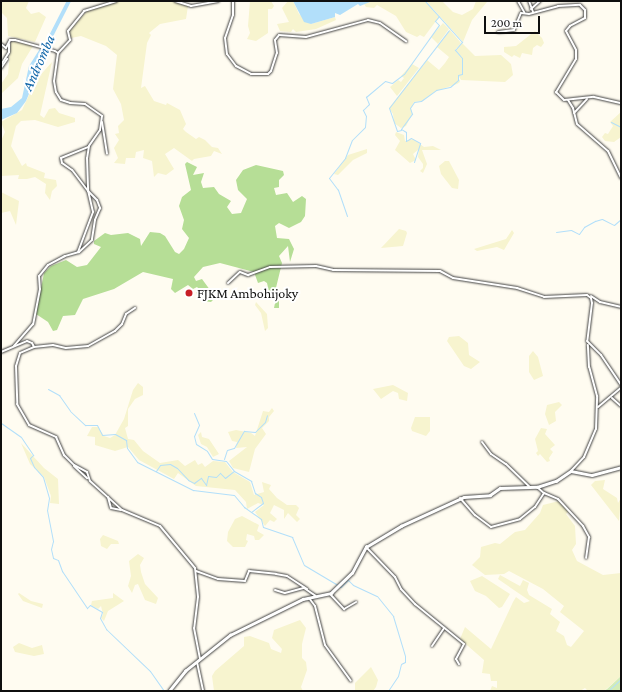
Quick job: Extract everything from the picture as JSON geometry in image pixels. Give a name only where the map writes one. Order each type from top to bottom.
[{"type":"street","points":[[107,154],[102,116],[91,106],[61,100],[56,92],[54,81],[58,53],[70,40],[68,31],[84,11],[117,1]]},
{"type":"street","points":[[175,1],[191,6],[219,1]]},
{"type":"street","points":[[233,1],[233,14],[225,38],[227,54],[236,66],[251,74],[268,74],[271,71],[276,61],[275,40],[279,35],[306,37],[368,20],[378,22],[406,41]]},
{"type":"street","points":[[518,1],[524,13]]},
{"type":"street","points":[[529,1],[533,12]]},
{"type":"street","points":[[531,9],[540,1]]},
{"type":"street","points":[[498,32],[514,30],[519,14],[575,4],[585,10],[583,21],[570,26],[566,31],[576,50],[576,59],[556,92],[564,100],[588,98],[621,103]]},
{"type":"street","points":[[1,44],[6,48],[9,42],[15,40],[40,45],[58,53]]},
{"type":"street","points":[[1,68],[9,52],[9,42]]},
{"type":"street","points":[[1,64],[9,52]]},
{"type":"street","points":[[574,113],[588,98]]},
{"type":"street","points":[[568,100],[577,124],[584,133],[608,151],[621,178]]},
{"type":"street","points":[[78,252],[93,212],[88,191],[86,173],[89,146],[100,130],[102,121]]},
{"type":"street","points":[[14,346],[33,324],[40,289],[40,276],[48,265],[78,252],[92,240],[95,220],[100,208],[97,200],[72,170],[62,163],[62,158],[89,146]]},
{"type":"street","points":[[228,283],[240,272],[254,274],[270,267],[316,266],[333,270],[384,269],[402,272],[434,270],[444,272],[453,278],[517,288],[544,297],[590,296],[600,302],[621,306]]},
{"type":"street","points":[[169,691],[179,676],[234,633],[303,599],[330,594],[355,568],[366,547],[401,526],[460,498],[476,494],[490,495],[500,488],[537,487],[556,481],[571,471],[589,448],[596,429],[598,407],[590,367],[588,343],[592,303],[590,296]]},
{"type":"street","points":[[122,510],[88,478],[87,472],[74,465],[62,452],[56,436],[48,431],[31,427],[17,406],[18,356],[34,348],[54,345],[66,348],[88,346],[119,328],[123,317],[135,308]]},
{"type":"street","points":[[1,352],[30,341],[34,348]]},
{"type":"street","points":[[588,343],[601,355],[621,385]]},
{"type":"street","points":[[598,407],[612,398],[621,388]]},
{"type":"street","points":[[612,398],[621,406]]},
{"type":"street","points":[[482,442],[491,454],[506,464],[530,487]]},
{"type":"street","points":[[571,471],[592,475],[621,467]]},
{"type":"street","points":[[537,487],[544,494],[558,499],[583,526],[588,537],[586,558]]},
{"type":"street","points":[[460,498],[475,515],[493,527],[520,519],[535,507],[544,494]]},
{"type":"street","points":[[107,496],[111,508],[122,510],[160,526],[196,570],[218,579],[245,581],[248,571],[287,576],[317,597]]},
{"type":"street","points":[[366,547],[395,577],[401,589],[464,644],[456,659],[459,664]]},
{"type":"street","points":[[196,570],[198,597],[194,628],[203,691]]},
{"type":"street","points":[[275,590],[286,593],[296,588],[307,589]]},
{"type":"street","points":[[330,594],[344,609],[356,602]]},
{"type":"street","points":[[309,598],[315,606],[325,645],[351,681]]},
{"type":"street","points":[[432,646],[444,628]]},
{"type":"shaded area","points":[[1,1],[29,1],[26,8],[31,14],[39,12],[46,17],[35,42],[8,36],[7,18],[1,12]]},
{"type":"shaded area","points":[[120,1],[173,1],[188,6],[186,19],[160,24],[149,33],[151,35],[147,43],[141,88],[145,86],[154,101],[166,105],[167,103],[180,110],[186,124],[183,129],[196,139],[199,137],[205,140],[212,147],[218,148],[222,154],[214,151],[211,156],[194,159],[192,161],[174,148],[165,154],[174,169],[166,175],[158,173],[154,177],[152,161],[143,158],[144,150],[136,152],[135,158],[126,158],[125,164],[114,163],[118,158],[114,148],[119,140],[115,134],[119,133],[118,126],[124,120],[121,104],[113,89],[117,55],[106,46],[81,36],[71,38],[69,31],[88,10]]},
{"type":"shaded area","points":[[250,1],[271,1],[274,6],[272,9],[268,9],[268,33],[256,41],[247,39],[250,33],[248,26]]},
{"type":"shaded area","points":[[288,1],[293,1],[299,14],[311,24],[335,17],[336,20],[316,29],[296,32],[293,29],[291,32],[280,31],[277,24],[289,22],[282,8]]},
{"type":"shaded area","points":[[370,1],[425,1],[439,17],[424,37],[420,35],[417,37],[406,32],[396,16],[377,5],[374,8],[366,7],[364,4]]},
{"type":"shaded area","points":[[426,1],[442,1],[453,12],[462,15],[473,9],[476,1],[487,2],[472,20],[463,42]]},
{"type":"shaded area","points":[[443,23],[449,29],[438,44],[431,37]]},
{"type":"shaded area","points":[[450,30],[461,43],[455,50],[461,58],[456,50],[462,43],[475,56],[501,55],[511,64],[513,75],[505,82],[461,80],[458,75],[460,82],[457,84],[436,91],[422,101],[414,102],[411,108],[412,114],[406,126],[401,128],[394,123],[393,114],[389,108],[427,60],[439,70],[445,63],[449,57],[437,47]]},
{"type":"shaded area","points":[[535,31],[542,38],[544,43],[541,47],[537,45],[533,48],[532,55],[522,53],[520,58],[514,55],[512,57],[504,52],[504,47],[516,46]]},
{"type":"shaded area","points":[[18,41],[33,46],[22,64],[18,78],[1,94],[1,84],[8,74],[11,42]]},
{"type":"shaded area","points":[[52,62],[40,115],[44,118],[49,109],[55,108],[59,113],[75,118],[75,122],[58,127],[35,120],[21,121],[16,126],[11,146],[22,166],[26,163],[27,166],[45,173],[44,178],[56,180],[57,186],[52,191],[50,200],[45,193],[46,184],[35,177],[18,179],[19,175],[1,176],[1,141],[5,132],[1,122],[22,110],[36,80]]},
{"type":"shaded area","points":[[412,64],[419,68],[397,96],[390,87],[398,80],[401,82],[404,78],[401,76]]},
{"type":"shaded area","points":[[621,112],[621,137],[614,142],[605,141],[602,137],[605,133],[608,134],[613,126],[610,122]]},
{"type":"shaded area","points":[[396,132],[404,135],[405,141],[413,139],[424,147],[433,146],[441,150],[422,150],[427,164],[423,173],[420,171],[423,168],[423,164],[418,157],[419,149],[413,154],[416,160],[410,163],[395,150],[400,141],[395,135]]},
{"type":"shaded area","points":[[367,149],[367,153],[353,160],[338,175],[334,174],[348,155]]},
{"type":"shaded area","points":[[445,161],[449,161],[459,180],[458,189],[452,188],[441,174],[439,166]]},
{"type":"shaded area","points":[[1,192],[19,201],[16,225],[10,211],[1,213]]},
{"type":"shaded area","points":[[399,229],[406,231],[407,233],[403,246],[381,248]]},
{"type":"shaded area","points":[[512,230],[514,233],[504,250],[497,247],[477,251],[474,249],[506,239]]},
{"type":"shaded area","points":[[256,302],[267,314],[268,328],[265,331],[261,313],[255,305]]},
{"type":"shaded area","points":[[459,336],[468,343],[469,355],[480,362],[471,369],[464,366],[447,341],[449,337]]},
{"type":"shaded area","points":[[533,351],[538,357],[543,376],[534,380],[529,372],[529,356]]},
{"type":"shaded area","points":[[138,383],[143,387],[143,395],[135,399],[128,409],[128,426],[125,428],[128,439],[134,440],[143,451],[160,463],[178,460],[185,466],[195,460],[198,465],[202,463],[205,467],[213,461],[225,462],[233,472],[250,482],[254,495],[264,492],[262,482],[271,485],[269,489],[277,498],[287,505],[296,505],[299,508],[296,515],[300,519],[297,522],[288,513],[284,519],[284,510],[274,505],[270,513],[277,519],[274,522],[270,520],[265,526],[255,512],[264,505],[258,503],[247,509],[246,502],[235,490],[196,486],[178,473],[174,479],[139,460],[128,447],[115,451],[95,445],[95,437],[87,436],[92,427],[98,427],[104,436],[110,438],[115,435],[124,419],[133,390]]},
{"type":"shaded area","points":[[393,385],[408,393],[407,401],[399,399],[398,393],[393,391],[381,399],[373,389]]},
{"type":"shaded area","points":[[559,402],[562,405],[555,412],[556,421],[549,425],[545,414],[547,405]]},
{"type":"shaded area","points":[[272,408],[274,411],[269,417],[269,421],[262,428],[266,434],[255,449],[249,472],[233,468],[229,461],[247,447],[236,448],[237,442],[232,441],[228,432],[236,430],[251,433],[255,436],[263,411],[269,412]]},
{"type":"shaded area","points":[[415,417],[430,417],[430,431],[426,436],[412,431],[411,428]]},
{"type":"shaded area","points":[[541,428],[547,429],[545,434],[555,445],[550,449],[553,452],[549,458],[550,461],[547,462],[540,454],[538,456],[536,453],[538,451],[535,439]]},
{"type":"shaded area","points":[[201,432],[202,437],[209,439],[219,454],[213,457],[207,447],[201,444],[198,435]]},
{"type":"shaded area","points":[[21,443],[44,468],[58,479],[59,504],[50,503],[51,496],[44,477],[30,464]]},
{"type":"shaded area","points":[[605,480],[603,489],[617,498],[618,503],[621,498],[619,521],[591,485],[595,481]]},
{"type":"shaded area","points":[[559,501],[569,511],[566,514],[575,526],[576,544],[572,550],[577,561],[603,575],[621,573],[621,676],[604,691],[588,691],[585,688],[580,691],[490,691],[492,686],[497,688],[497,681],[491,681],[490,674],[482,673],[484,660],[460,639],[465,627],[491,649],[516,597],[524,603],[530,601],[498,579],[500,575],[520,586],[523,580],[529,583],[527,590],[529,595],[552,609],[550,614],[560,622],[556,631],[564,636],[567,645],[571,647],[584,631],[560,612],[564,606],[543,589],[509,571],[504,574],[485,575],[472,565],[480,557],[481,547],[495,543],[500,544],[515,532],[525,530],[540,513],[543,505]]},
{"type":"shaded area","points":[[242,516],[259,525],[257,531],[264,535],[259,540],[255,540],[254,536],[247,534],[246,540],[248,541],[245,547],[233,547],[227,541],[228,532],[235,519]]},
{"type":"shaded area","points":[[103,535],[118,541],[119,544],[111,544],[107,549],[101,546],[100,539]]},
{"type":"shaded area","points":[[138,554],[144,558],[140,565],[141,572],[145,584],[158,598],[156,604],[145,600],[138,584],[135,585],[132,593],[128,586],[131,576],[129,561]]},
{"type":"shaded area","points":[[482,576],[510,594],[502,607],[499,608],[486,596],[475,591],[470,581]]},
{"type":"shaded area","points":[[19,593],[31,601],[43,604],[42,608],[23,601],[18,594]]},
{"type":"shaded area","points":[[113,593],[124,601],[108,611],[104,621],[101,618],[103,614],[101,606],[98,609],[94,607],[91,605],[92,601],[113,598]]},
{"type":"shaded area","points":[[300,620],[306,628],[302,644],[302,658],[306,662],[307,670],[301,687],[303,691],[214,691],[212,676],[215,671],[244,646],[244,637],[250,636],[269,643],[271,649],[281,653],[282,649],[272,638],[274,630]]},
{"type":"shaded area","points":[[19,643],[32,648],[42,645],[44,654],[34,656],[15,652],[13,647]]},
{"type":"shaded area","points":[[371,667],[378,680],[376,687],[373,691],[355,691],[355,683]]},
{"type":"green space","points":[[187,162],[197,167],[193,175],[204,173],[201,182],[203,188],[214,187],[219,194],[231,201],[227,207],[232,214],[241,213],[247,199],[238,190],[236,180],[243,170],[256,165],[283,171],[284,175],[279,180],[279,187],[274,188],[276,195],[287,193],[293,202],[302,196],[306,199],[305,216],[301,222],[289,228],[279,223],[275,226],[277,238],[289,239],[294,249],[290,262],[288,246],[279,256],[282,263],[274,296],[279,301],[279,308],[274,308],[275,303],[270,296],[267,283],[264,281],[258,283],[254,272],[220,263],[203,267],[194,277],[196,281],[202,279],[213,294],[215,298],[211,302],[202,301],[197,295],[196,291],[199,289],[197,287],[193,289],[188,285],[175,293],[171,289],[173,279],[143,272],[114,289],[83,299],[75,315],[63,316],[57,330],[53,331],[48,322],[36,314],[44,273],[51,266],[66,260],[77,267],[87,265],[101,247],[94,244],[94,241],[105,233],[111,235],[128,233],[140,239],[141,246],[150,232],[160,233],[165,236],[175,252],[179,254],[184,249],[189,238],[182,229],[184,220],[179,206],[182,197],[191,190],[185,164]]},
{"type":"green space","points":[[621,676],[621,691],[604,691],[607,689]]},
{"type":"water","points":[[293,1],[370,2],[360,6],[358,4],[340,15],[335,13],[335,17],[311,24],[304,22]]},
{"type":"water","points":[[41,47],[46,49],[43,60],[26,101],[17,113],[1,120],[1,109],[11,107],[22,98],[29,66]]},
{"type":"waterway","name":"Andromba","points":[[43,52],[69,1]]},
{"type":"waterway","points":[[414,162],[420,143],[411,138],[406,141],[406,132],[401,129],[412,114],[410,108],[414,102],[421,101],[436,90],[450,87],[458,80],[458,75],[462,74],[462,58],[455,50],[462,42],[425,1]]},
{"type":"waterway","points":[[347,216],[338,190],[329,178],[345,158],[352,140],[365,127],[366,116],[363,110],[369,104],[366,97],[385,81],[392,83],[404,74],[439,25],[435,21],[439,16]]},
{"type":"waterway","points":[[401,130],[397,131],[389,108],[449,30]]},
{"type":"waterway","points":[[611,122],[621,127]]},
{"type":"waterway","points":[[556,232],[571,230],[579,234],[584,227],[595,221],[602,219],[614,225],[621,219]]},
{"type":"waterway","points":[[48,389],[59,395],[70,411],[85,425],[97,425],[102,435],[115,434],[126,440],[127,448],[137,462],[193,490],[234,495],[244,507],[261,519],[263,527],[292,537],[304,565],[341,587],[348,580],[353,585],[377,596],[393,616],[405,656],[405,662],[401,664],[398,676],[388,691]]},
{"type":"waterway","points":[[194,413],[199,425],[194,436],[196,444],[207,451],[212,459],[226,461],[234,471],[251,481],[255,493],[261,497],[263,503],[251,512]]},
{"type":"waterway","points":[[224,459],[227,450],[234,448],[244,431],[255,432],[265,422],[267,415]]},
{"type":"waterway","points":[[1,423],[21,437],[33,455],[30,458],[34,467],[43,477],[49,498],[47,510],[53,541],[51,549],[53,558],[58,560],[62,571],[87,608],[90,605],[102,612],[100,618],[106,629],[150,671],[164,691]]},
{"type":"waterway","points":[[156,471],[160,465],[170,464],[177,468],[188,480],[194,483],[201,478],[206,485],[208,476],[216,477],[220,473],[225,478],[234,471]]},
{"type":"waterway","points":[[608,691],[621,679]]},
{"type":"place","name":"FJKM Ambohijoky","points":[[189,293]]}]
